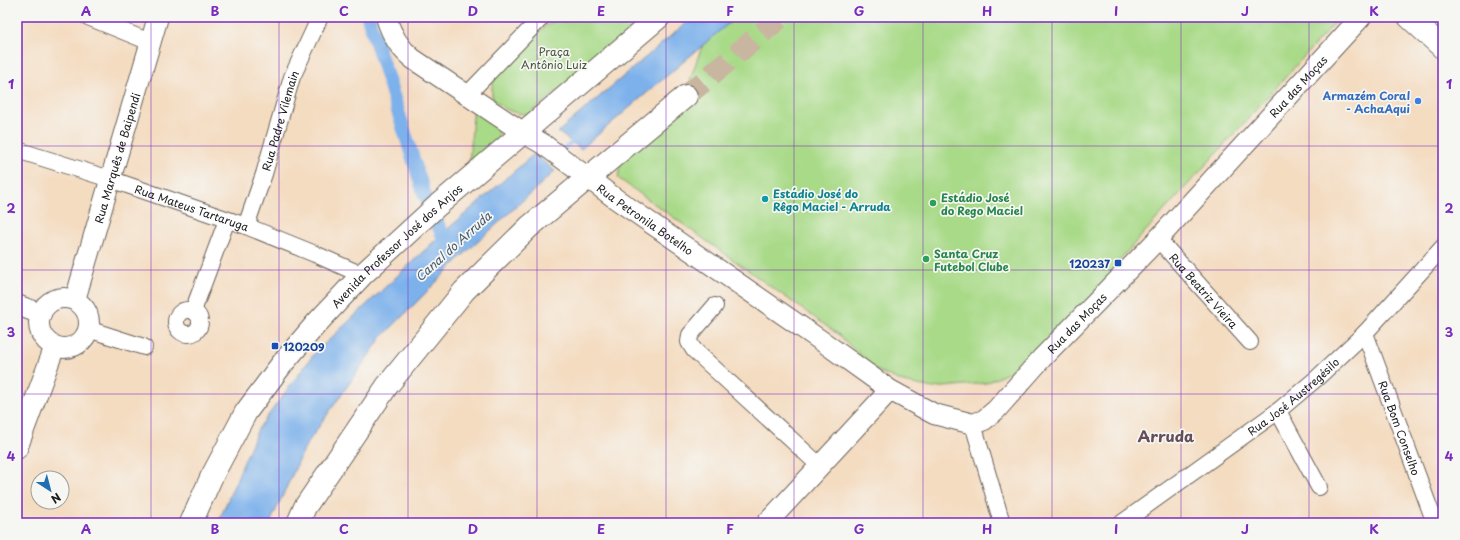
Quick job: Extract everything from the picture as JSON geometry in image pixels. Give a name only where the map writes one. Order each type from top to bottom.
[{"type":"main road","name":"Avenida Professor José dos Anjos","points":[[191,523],[211,478],[246,412],[282,364],[316,324],[362,275],[432,211],[659,17]]},
{"type":"main road","points":[[1409,17],[1443,48]]},
{"type":"main road","points":[[298,523],[306,507],[387,386],[464,291],[581,173],[686,96]]},
{"type":"street","points":[[88,17],[150,42]]},
{"type":"street","name":"Rua Marquês de Baipendi","points":[[75,300],[158,17]]},
{"type":"street","name":"Rua Padre Vilemain","points":[[246,226],[264,174],[292,77],[320,17]]},
{"type":"street","name":"Rua Petronila Botelho","points":[[386,17],[390,30],[401,47],[414,60],[467,96],[552,150],[622,203],[890,390]]},
{"type":"street","points":[[467,96],[542,17]]},
{"type":"street","name":"Rua das Moças","points":[[973,424],[984,420],[996,410],[1042,358],[1158,239],[1361,17]]},
{"type":"street","name":"Rua Mateus Tartaruga","points":[[17,150],[110,179],[246,226],[362,275]]},
{"type":"street","points":[[193,311],[227,220]]},
{"type":"street","name":"Rua Beatriz Vieira","points":[[1158,239],[1250,342]]},
{"type":"street","name":"Rua José Austregésilo","points":[[1122,523],[1278,411],[1317,378],[1365,333],[1443,246]]},
{"type":"street","points":[[58,298],[75,300],[84,307],[87,312],[89,323],[88,329],[81,342],[75,346],[61,348],[55,346],[48,342],[43,336],[39,321],[41,314],[45,307],[58,298]]},
{"type":"street","points":[[17,305],[41,314]]},
{"type":"street","points":[[716,306],[690,336],[690,342],[694,350],[820,466]]},
{"type":"street","points":[[88,329],[144,347]]},
{"type":"street","name":"Rua Bom Conselho","points":[[1365,333],[1435,523]]},
{"type":"street","points":[[17,449],[55,346]]},
{"type":"street","points":[[772,521],[890,390],[934,414],[973,424],[1002,523]]},
{"type":"street","points":[[1278,411],[1319,487]]},
{"type":"green space","name":"Praça Antônio Luiz","points":[[560,17],[649,17],[529,114],[508,110],[495,101],[492,97],[492,87],[495,77],[537,32]]},
{"type":"green space","name":"Estádio José do Rego Maciel","points":[[725,17],[1340,17],[1114,266],[1118,269],[1023,366],[986,383],[933,388],[903,382],[874,369],[839,335],[618,178],[621,159],[686,96],[701,49],[709,34]]},
{"type":"green space","points":[[474,105],[499,126],[498,143],[469,164]]},
{"type":"water","points":[[693,17],[736,17],[581,149],[558,132]]},
{"type":"water","points":[[534,154],[555,171],[460,258],[381,338],[306,445],[270,523],[218,523],[258,429],[314,354],[442,234]]},
{"type":"waterway","points":[[368,17],[424,193],[442,234]]},
{"type":"waterway","name":"Canal do Arruda","points":[[562,150],[571,143]]},
{"type":"tunnel","points":[[686,96],[781,17]]},
{"type":"place","name":"Armazém Coral - AchaAqui","points":[[1418,101]]},
{"type":"place","name":"Estádio José do Rêgo Maciel - Arruda","points":[[765,199]]},
{"type":"place","name":"Estádio José do Rego Maciel","points":[[933,203]]},
{"type":"place","name":"Santa Cruz Futebol Clube","points":[[926,259]]},
{"type":"place","name":"120237","points":[[1118,263]]},
{"type":"place","name":"120209","points":[[275,346]]},
{"type":"district","name":"Arruda","points":[[1166,435]]}]
